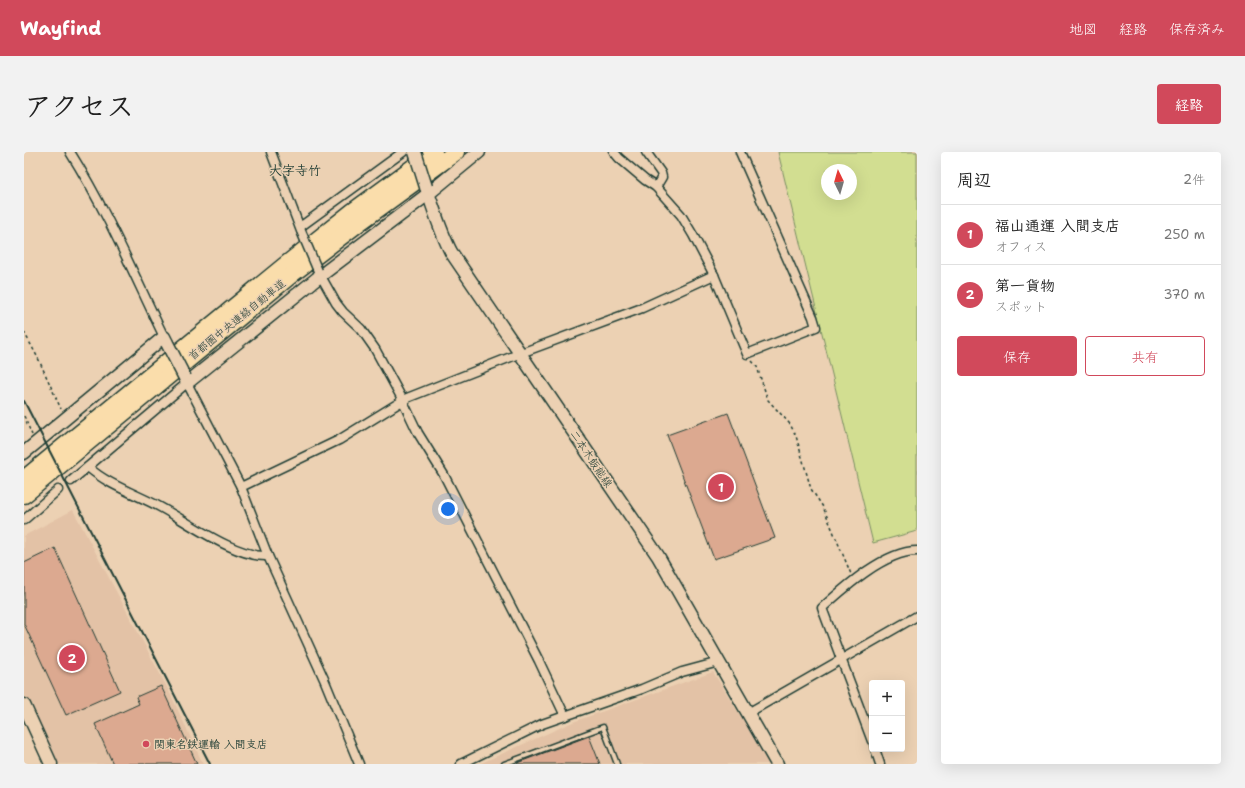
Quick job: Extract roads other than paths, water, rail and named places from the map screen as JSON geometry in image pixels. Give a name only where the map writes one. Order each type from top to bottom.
[{"type":"highway","name":"首都圏中央連絡自動車道","points":[[24,479],[284,266],[352,212],[434,152]]},
{"type":"highway","name":"首都圏中央連絡自動車道","points":[[24,495],[291,275],[456,152]]},
{"type":"main road","name":"二本木飯能線","points":[[415,152],[435,216],[451,252],[658,556],[777,764]]},
{"type":"main road","points":[[24,453],[65,418],[165,340],[186,381],[319,273],[480,152]]},
{"type":"main road","points":[[24,705],[51,764]]},
{"type":"street","points":[[70,152],[90,184],[110,222],[165,340]]},
{"type":"street","points":[[271,152],[293,212],[319,273],[336,303],[369,338],[400,395],[418,433],[444,475],[539,661],[565,716]]},
{"type":"street","points":[[301,229],[403,152]]},
{"type":"street","points":[[614,152],[645,180],[656,187],[681,215],[714,275],[747,354],[816,327],[813,317],[740,152]]},
{"type":"street","points":[[646,152],[661,174],[662,178],[656,187]]},
{"type":"street","points":[[241,487],[339,440],[402,401],[426,390],[642,308],[714,275]]},
{"type":"street","points":[[71,481],[186,381],[241,487],[268,556],[324,680],[359,764]]},
{"type":"street","points":[[88,467],[93,472],[172,514],[214,539],[249,554],[259,557],[268,556]]},
{"type":"street","points":[[24,520],[58,490]]},
{"type":"street","points":[[869,733],[822,608],[854,580],[897,554],[917,551]]},
{"type":"street","points":[[748,713],[917,616]]},
{"type":"street","points":[[461,764],[542,724],[642,689],[682,672],[719,662]]},
{"type":"street","points":[[876,752],[880,764]]},
{"type":"lane","points":[[504,764],[603,727],[618,764]]},
{"type":"railway","points":[[24,401],[210,764]]},
{"type":"place","name":"福山通運 入間支店","points":[[721,487]]},
{"type":"place","name":"第一貨物","points":[[72,658]]},
{"type":"place","name":"関東名鉄運輸 入間支店","points":[[146,744]]},
{"type":"district","name":"大字寺竹","points":[[295,170]]}]
